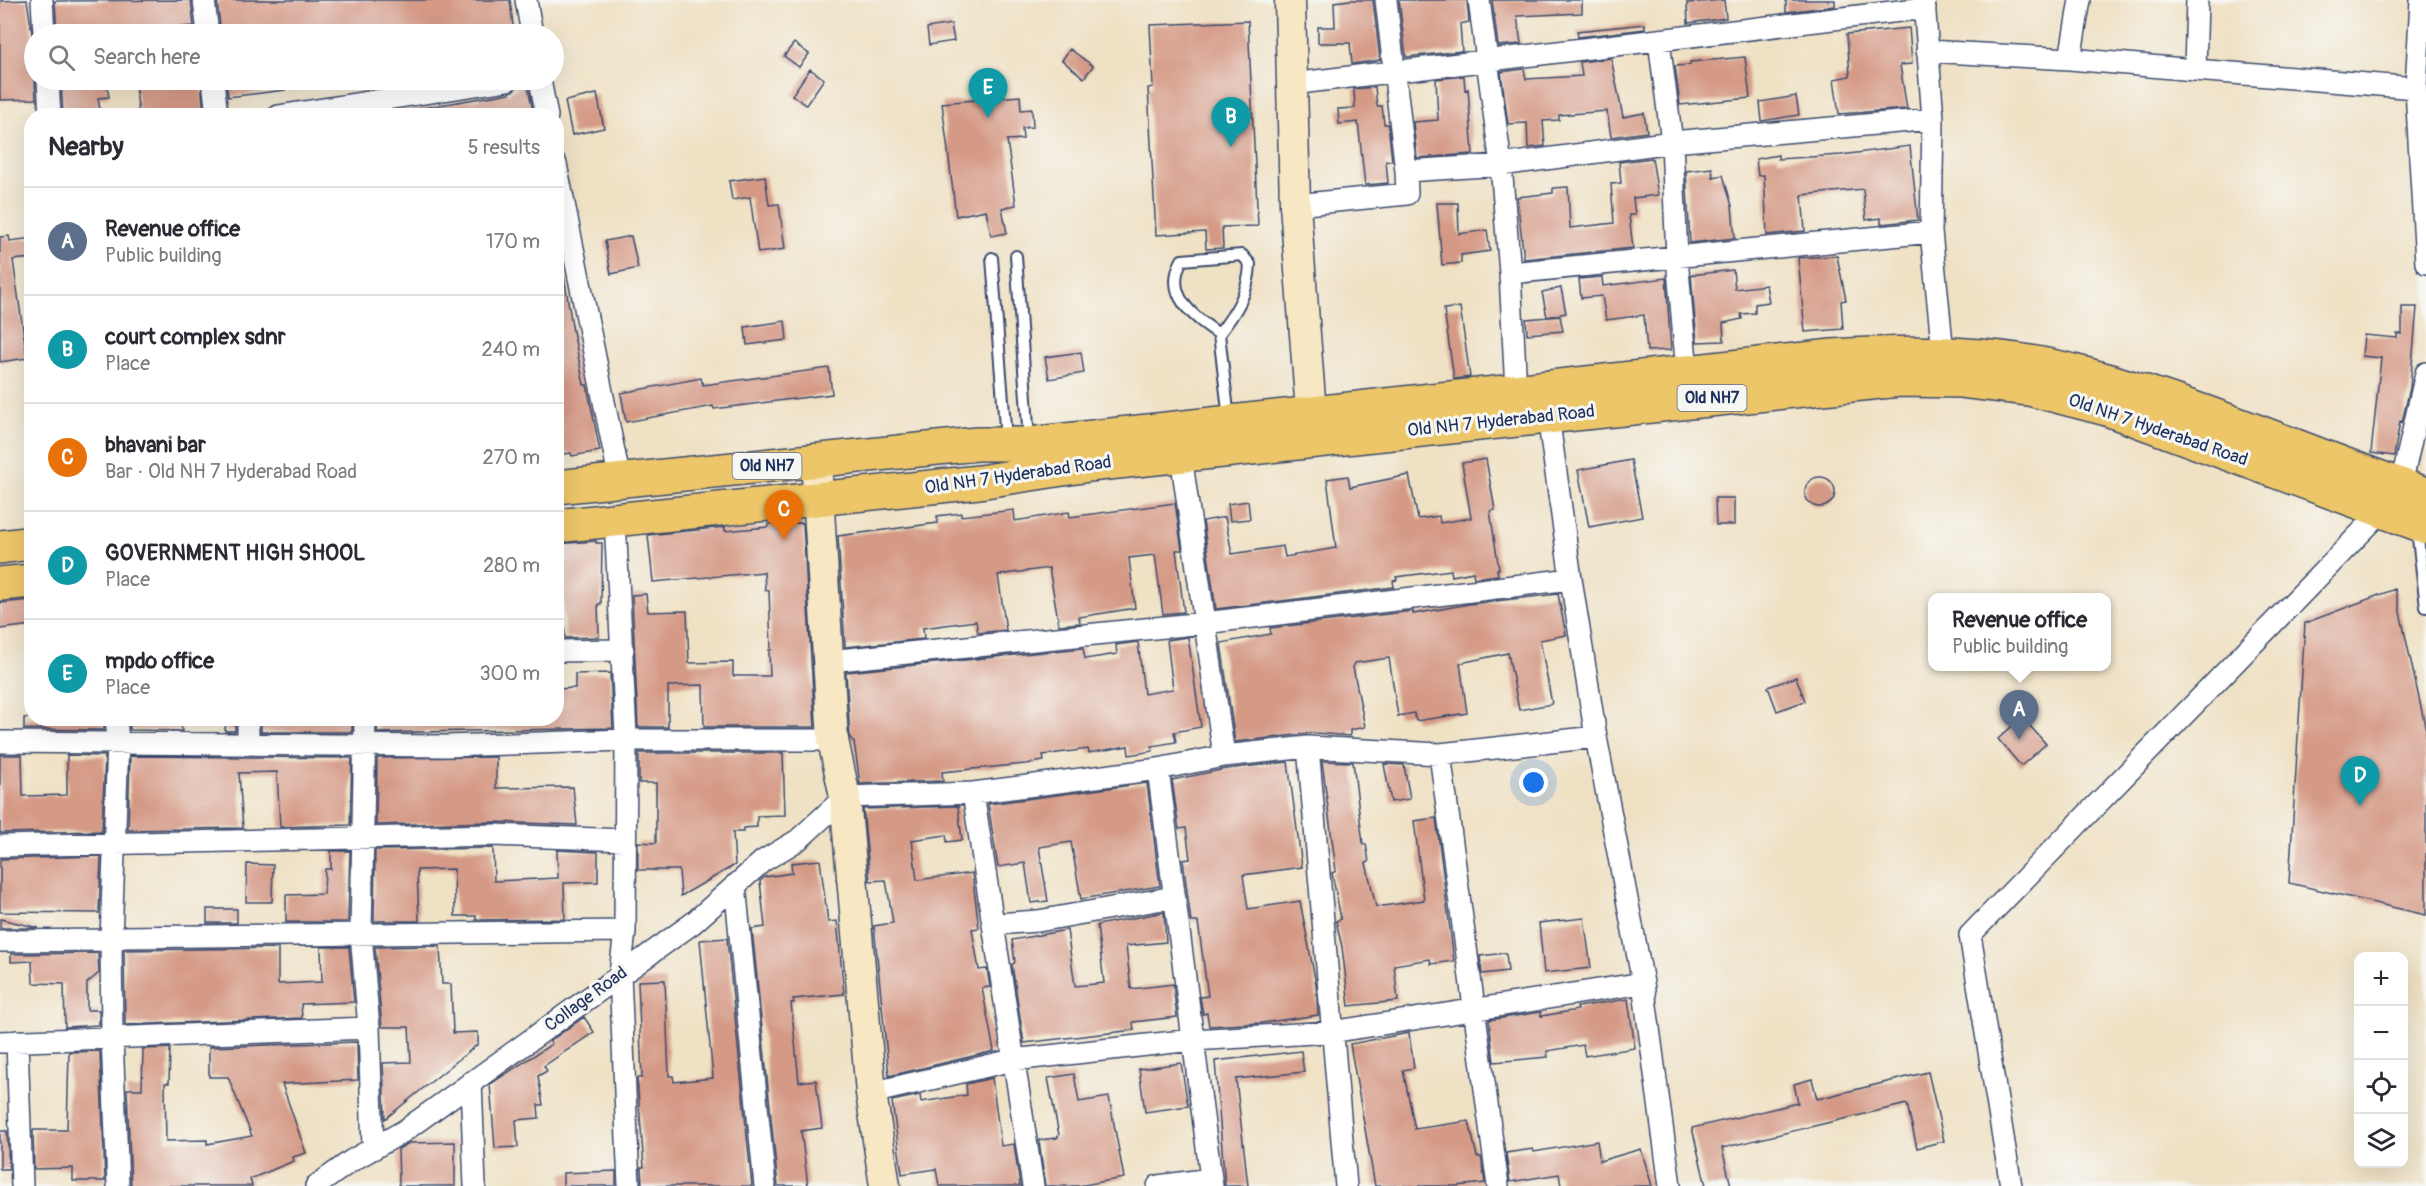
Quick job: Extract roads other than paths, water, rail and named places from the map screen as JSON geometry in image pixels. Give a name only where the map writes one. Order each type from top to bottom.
[{"type":"main road","points":[[1290,0],[1295,205],[1312,427]]},
{"type":"main road","name":"Old NH 7 Hyderabad Road","points":[[564,525],[979,482],[1089,465],[1181,456],[1312,427],[1516,390],[1832,356],[1943,353],[2003,359],[2076,371],[2150,394],[2417,507]]},
{"type":"main road","name":"Old NH 7 Hyderabad Road","points":[[564,487],[977,444],[1018,444],[1229,422],[1312,427],[1548,416],[1843,384],[1900,380],[1961,381],[2029,389],[2107,409],[2382,512],[2417,507]]},
{"type":"main road","points":[[816,460],[833,740],[845,797],[871,1093],[885,1186]]},
{"type":"main road","points":[[0,547],[24,544]]},
{"type":"main road","points":[[0,584],[24,582]]},
{"type":"street","points":[[42,0],[43,24]]},
{"type":"street","points":[[204,0],[206,24]]},
{"type":"street","points":[[526,0],[530,24]]},
{"type":"street","points":[[1295,205],[1407,194],[1396,72],[1386,0]]},
{"type":"street","points":[[1479,0],[1485,61],[1501,165],[1516,390]]},
{"type":"street","points":[[2070,59],[2080,0]]},
{"type":"street","points":[[2195,70],[2197,0]]},
{"type":"street","points":[[2421,0],[2416,88],[2426,263]]},
{"type":"street","points":[[1291,84],[1659,41],[1924,4],[1933,118],[1931,232],[1943,353]]},
{"type":"street","points":[[1659,41],[1672,142],[1677,258],[1687,372]]},
{"type":"street","points":[[1927,51],[2070,59],[2416,88]]},
{"type":"street","points":[[49,90],[50,108]]},
{"type":"street","points":[[214,90],[216,108]]},
{"type":"street","points":[[375,108],[460,90]]},
{"type":"street","points":[[542,90],[545,108]]},
{"type":"street","points":[[1406,171],[1501,165],[1672,142],[1933,118]]},
{"type":"street","points":[[564,204],[620,481]]},
{"type":"street","points":[[1510,273],[1931,232]]},
{"type":"street","points":[[2417,507],[2426,374]]},
{"type":"street","points":[[1548,416],[1596,737],[1643,982],[1670,1186]]},
{"type":"street","points":[[1181,456],[1224,756]]},
{"type":"street","points":[[2011,1186],[1971,935],[2382,512]]},
{"type":"street","points":[[615,520],[623,650],[625,740],[625,931],[620,974],[629,1186]]},
{"type":"street","points":[[829,661],[1204,623],[1571,579]]},
{"type":"street","points":[[564,651],[623,650]]},
{"type":"street","points":[[117,726],[116,845],[111,940],[118,1186]]},
{"type":"street","points":[[248,726],[248,742]]},
{"type":"street","points":[[365,726],[361,934],[369,1028],[373,1149]]},
{"type":"street","points":[[845,797],[974,793],[1158,769],[1224,756],[1308,747],[1440,754],[1596,737]]},
{"type":"street","points":[[0,742],[365,743],[446,746],[625,740],[833,740]]},
{"type":"street","points":[[1308,747],[1346,1186]]},
{"type":"street","points":[[1440,754],[1497,1186]]},
{"type":"street","points":[[1158,769],[1211,1183],[1158,1186]]},
{"type":"street","points":[[974,793],[1033,1186]]},
{"type":"street","name":"Collage Road","points":[[316,1186],[404,1131],[693,923],[763,861],[798,840],[845,797]]},
{"type":"street","points":[[0,846],[494,835],[624,840]]},
{"type":"street","points":[[735,885],[765,1186]]},
{"type":"street","points":[[995,924],[1038,921],[1174,897]]},
{"type":"street","points":[[0,941],[111,940],[123,937],[625,931]]},
{"type":"street","points":[[871,1093],[1013,1060],[1192,1040],[1331,1032],[1643,982]]},
{"type":"street","points":[[22,1186],[9,1042],[369,1028]]},
{"type":"street","points":[[471,1082],[475,1186]]},
{"type":"lane","points":[[1219,334],[1192,315],[1178,294],[1175,273],[1182,260],[1242,255],[1250,264],[1250,281],[1238,310],[1219,334],[1229,422]]},
{"type":"lane","points":[[1016,256],[1018,444]]},
{"type":"lane","points":[[992,258],[1018,444]]},
{"type":"lane","points":[[2417,507],[2426,607]]},
{"type":"place","name":"mpdo office","points":[[988,118]]},
{"type":"place","name":"court complex sdnr","points":[[1231,147]]},
{"type":"place","name":"bhavani bar","points":[[784,540]]},
{"type":"place","name":"Revenue office","points":[[2019,740]]},
{"type":"place","name":"GOVERNMENT HIGH SHOOL","points":[[2360,806]]}]
